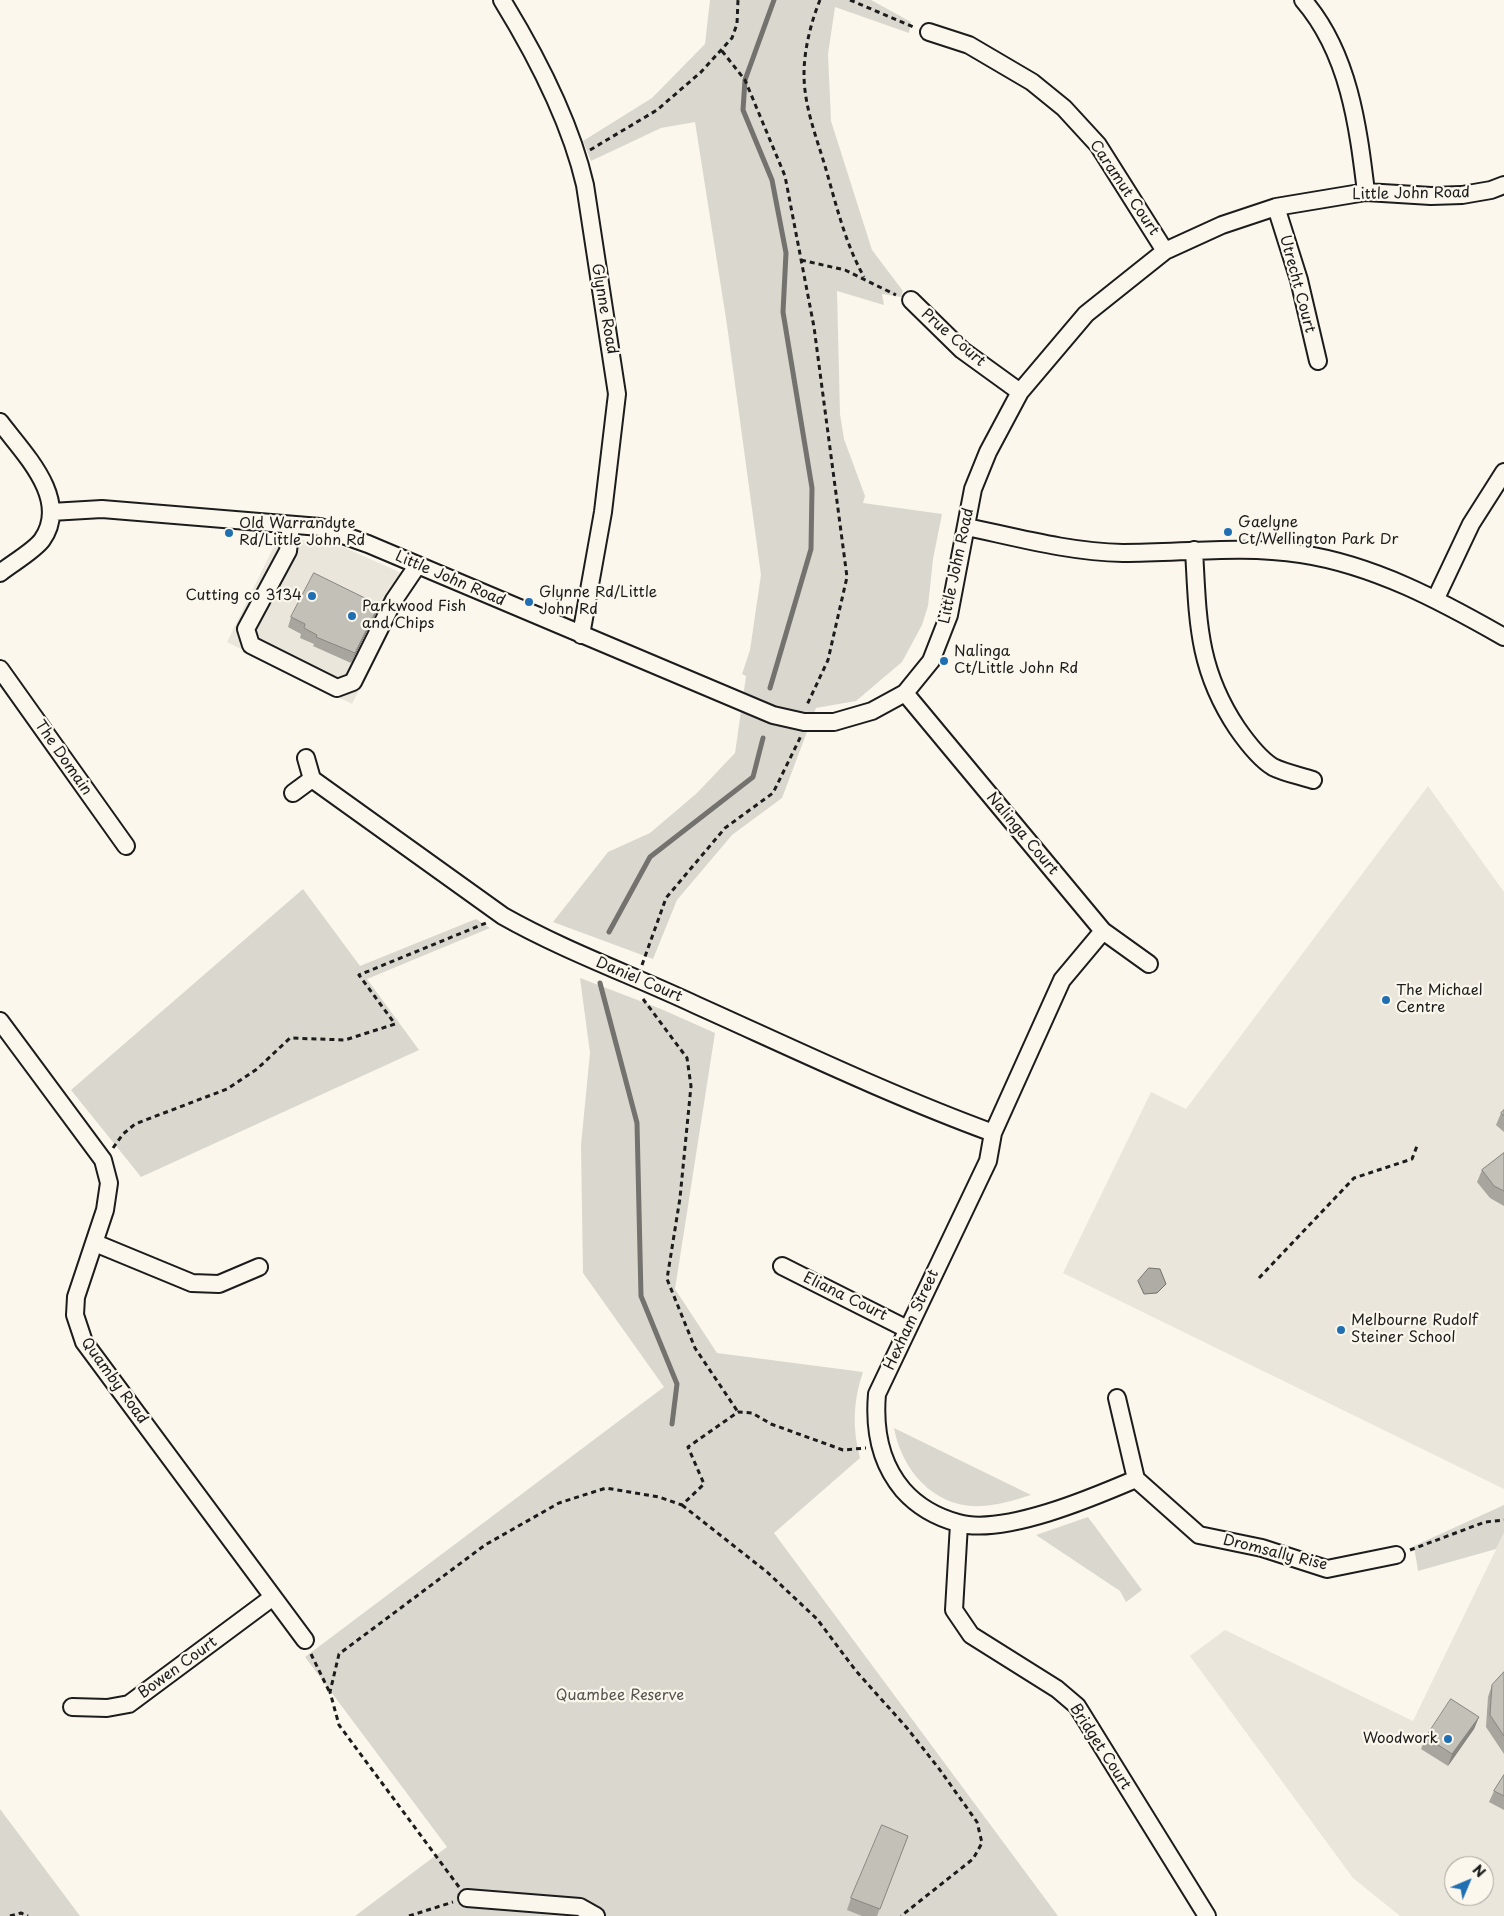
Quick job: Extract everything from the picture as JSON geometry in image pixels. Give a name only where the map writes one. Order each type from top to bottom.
[{"type":"street","name":"Glynne Road","points":[[502,0],[522,33],[546,82],[578,156],[585,185],[617,394],[603,512],[581,635]]},
{"type":"street","points":[[1303,0],[1313,11],[1341,65],[1358,127],[1366,192]]},
{"type":"street","name":"Caramut Court","points":[[929,32],[969,45],[1032,82],[1064,108],[1098,145],[1165,251]]},
{"type":"street","name":"Little John Road","points":[[50,512],[102,509],[320,527],[342,534],[773,715],[804,722],[834,722],[872,711],[905,693],[932,660],[945,624],[977,480],[988,452],[1020,392],[1086,314],[1165,251],[1222,225],[1276,207],[1366,192],[1431,196],[1462,195],[1491,190],[1504,185]]},
{"type":"street","name":"Utrecht Court","points":[[1276,207],[1298,280],[1318,361]]},
{"type":"street","name":"Prue Court","points":[[911,300],[962,350],[1020,392]]},
{"type":"street","points":[[0,422],[46,488],[50,512],[42,540],[0,573]]},
{"type":"street","points":[[1436,598],[1471,524],[1504,472]]},
{"type":"street","points":[[291,525],[288,550],[246,629],[251,645],[337,688],[353,682],[394,600],[417,566]]},
{"type":"street","points":[[967,527],[1074,550],[1124,553],[1251,549],[1303,554],[1369,572],[1436,598],[1504,637]]},
{"type":"street","points":[[1194,550],[1200,636],[1205,664],[1221,705],[1245,740],[1273,767],[1313,780]]},
{"type":"street","name":"The Domain","points":[[0,669],[126,846]]},
{"type":"street","name":"Nalinga Court","points":[[905,693],[1103,931],[1150,964]]},
{"type":"street","points":[[293,793],[312,779],[306,758]]},
{"type":"street","name":"Daniel Court","points":[[312,779],[503,916],[567,949],[638,978],[929,1110],[992,1133]]},
{"type":"street","name":"Hexham Street","points":[[1103,931],[1062,980],[992,1133],[988,1161],[877,1394],[875,1416],[878,1444],[893,1478],[927,1512],[959,1524],[999,1525],[1078,1504],[1136,1479]]},
{"type":"street","name":"Quamby Road","points":[[0,1022],[103,1160],[109,1184],[106,1210],[76,1297],[74,1315],[84,1342],[305,1640]]},
{"type":"street","points":[[95,1243],[192,1283],[219,1284],[259,1267]]},
{"type":"street","name":"Eliana Court","points":[[782,1266],[907,1328]]},
{"type":"street","points":[[1117,1398],[1136,1479]]},
{"type":"street","name":"Dromsally Rise","points":[[1136,1479],[1200,1535],[1262,1548],[1327,1569],[1396,1555]]},
{"type":"street","name":"Bridget Court","points":[[959,1524],[954,1610],[962,1623],[971,1634],[1057,1689],[1077,1706],[1208,1916]]},
{"type":"street","name":"Bowen Court","points":[[72,1707],[107,1708],[129,1704],[273,1597]]},
{"type":"street","points":[[467,1898],[580,1907],[596,1916]]},
{"type":"path","points":[[578,156],[630,128],[678,94],[722,51],[732,38],[737,24],[738,0]]},
{"type":"path","points":[[820,0],[808,41],[804,73],[806,94],[833,196],[855,260],[864,277]]},
{"type":"path","points":[[850,0],[929,32]]},
{"type":"path","points":[[722,51],[745,80],[785,176],[814,327],[847,577],[828,660],[806,706]]},
{"type":"path","points":[[801,260],[838,268],[864,277],[888,292],[911,300]]},
{"type":"path","points":[[642,965],[666,898],[726,828],[774,793],[801,737]]},
{"type":"path","points":[[103,1160],[123,1134],[135,1124],[228,1089],[256,1069],[290,1038],[345,1040],[395,1024],[359,975],[503,916]]},
{"type":"path","points":[[642,997],[645,1004],[687,1058],[691,1086],[680,1198],[667,1279],[695,1348],[738,1412]]},
{"type":"path","points":[[1259,1278],[1354,1178],[1412,1159],[1417,1146]]},
{"type":"path","points":[[682,1505],[704,1484],[688,1447],[738,1412],[752,1413],[771,1424],[843,1450],[864,1449],[878,1444]]},
{"type":"path","points":[[330,1692],[340,1654],[485,1545],[559,1503],[606,1488],[659,1497],[682,1505],[767,1572],[817,1619],[856,1670],[907,1728],[977,1822],[982,1843],[973,1859],[901,1916]]},
{"type":"path","points":[[1396,1555],[1485,1522],[1504,1520]]},
{"type":"path","points":[[305,1640],[330,1692],[339,1725],[467,1898],[408,1916]]},
{"type":"path","points":[[10,1916],[21,1913],[28,1916]]},
{"type":"shaded area","points":[[278,538],[332,542],[415,579],[352,704],[227,642]]},
{"type":"shaded area","points":[[1428,786],[1504,892],[1504,1489],[1063,1273],[1151,1092],[1186,1109]]},
{"type":"shaded area","points":[[1149,1268],[1160,1269],[1166,1284],[1157,1293],[1144,1294],[1138,1281]]},
{"type":"shaded area","points":[[1504,1533],[1504,1916],[1400,1916],[1353,1878],[1190,1656],[1225,1630],[1413,1721]]},
{"type":"green space","points":[[710,0],[871,0],[911,22],[909,33],[835,7],[828,54],[831,121],[872,250],[903,291],[901,297],[882,294],[884,305],[837,291],[840,414],[844,439],[865,496],[863,503],[942,514],[933,559],[928,606],[922,625],[902,662],[856,701],[816,708],[782,798],[732,835],[677,900],[653,959],[553,922],[608,852],[650,833],[697,793],[735,753],[746,676],[742,674],[750,650],[761,575],[727,325],[695,122],[661,128],[591,161],[583,141],[652,98],[705,44]]},
{"type":"green space","points":[[303,889],[360,966],[476,919],[490,928],[367,979],[419,1050],[141,1177],[71,1090]]},
{"type":"green space","name":"Quambee Reserve","points":[[580,978],[661,1009],[715,1033],[675,1289],[717,1353],[863,1372],[857,1393],[855,1415],[857,1447],[860,1458],[774,1533],[1058,1916],[355,1916],[447,1847],[305,1657],[664,1387],[583,1273],[581,1145],[590,1053]]},
{"type":"green space","points":[[894,1428],[1031,1495],[982,1506],[965,1505],[950,1501],[936,1494],[923,1484],[913,1472],[898,1444]]},
{"type":"green space","points":[[1504,1505],[1504,1533],[1496,1549],[1418,1571],[1414,1546]]},
{"type":"green space","points":[[1088,1517],[1142,1590],[1126,1602],[1120,1591],[1036,1535]]},
{"type":"green space","points":[[0,1809],[80,1916],[0,1916]]},
{"type":"building","points":[[314,573],[379,605],[355,653],[316,637],[317,635],[304,628],[305,624],[291,617]]},
{"type":"building","points":[[1504,1153],[1504,1191],[1494,1186],[1482,1170]]},
{"type":"building","points":[[1504,1672],[1504,1736],[1490,1715],[1492,1685]]},
{"type":"building","name":"Woodwork","points":[[1451,1699],[1479,1717],[1452,1754],[1426,1737]]},
{"type":"building","points":[[1504,1775],[1504,1796],[1494,1791]]},
{"type":"building","points":[[882,1825],[908,1836],[880,1909],[851,1898]]},
{"type":"waterway","points":[[770,688],[811,549],[812,488],[783,312],[786,253],[772,180],[743,110],[745,80],[774,0]]},
{"type":"waterway","points":[[609,932],[650,857],[753,777],[763,738]]},
{"type":"waterway","points":[[600,983],[637,1123],[641,1296],[677,1384],[672,1424]]},
{"type":"place","name":"Gaelyne Ct/Wellington Park Dr","points":[[1228,532]]},
{"type":"place","name":"Old Warrandyte Rd/Little John Rd","points":[[229,533]]},
{"type":"place","name":"Cutting co 3134","points":[[312,596]]},
{"type":"place","name":"Glynne Rd/Little John Rd","points":[[529,602]]},
{"type":"place","name":"Parkwood Fish and Chips","points":[[352,616]]},
{"type":"place","name":"Nalinga Ct/Little John Rd","points":[[944,661]]},
{"type":"place","name":"The Michael Centre","points":[[1386,1000]]},
{"type":"place","name":"Melbourne Rudolf Steiner School","points":[[1341,1330]]},
{"type":"place","name":"Woodwork","points":[[1448,1739]]}]
